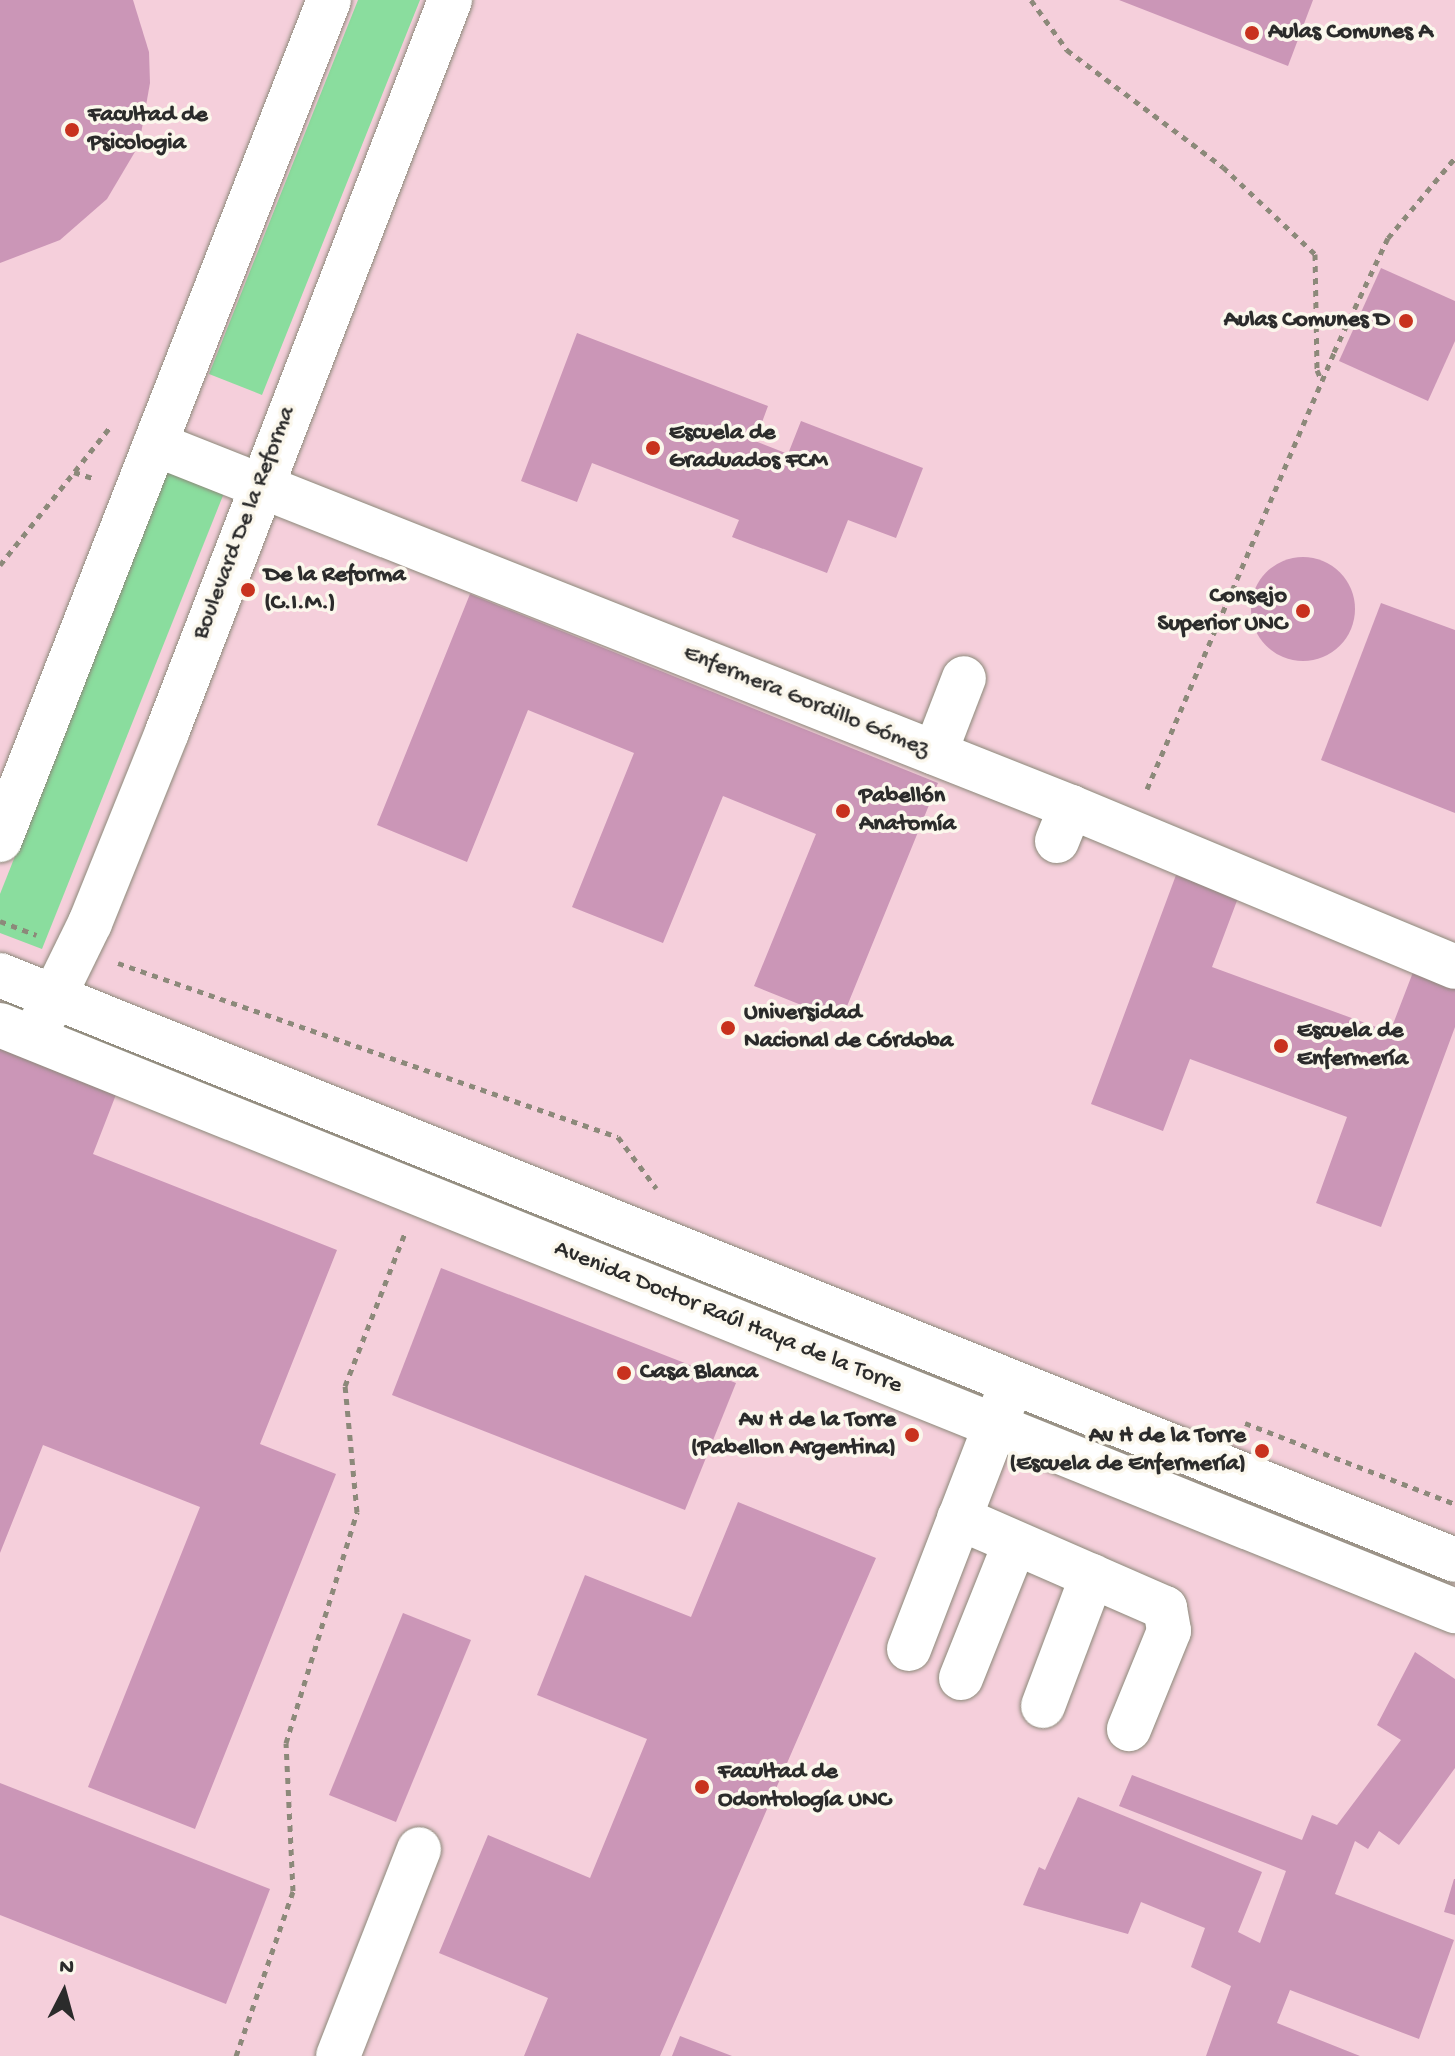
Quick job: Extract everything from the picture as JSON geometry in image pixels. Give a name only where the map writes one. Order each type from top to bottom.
[{"type":"street","points":[[0,840],[329,0]]},
{"type":"street","name":"Boulevard De la Reforma","points":[[13,1030],[38,1027],[76,951],[167,732],[258,486],[450,0]]},
{"type":"street","name":"Enfermera Gordillo Gómez","points":[[155,444],[935,753],[1064,824],[1129,831],[1455,967]]},
{"type":"street","points":[[935,753],[964,678]]},
{"type":"street","name":"Avenida Doctor Raúl Haya de la Torre","points":[[0,975],[1455,1560]]},
{"type":"street","name":"Avenida Doctor Raúl Haya de la Torre","points":[[13,1030],[1455,1611]]},
{"type":"street","points":[[909,1649],[1012,1383]]},
{"type":"street","points":[[959,1518],[1165,1608],[1171,1619],[1129,1729]]},
{"type":"street","points":[[961,1678],[1015,1543]]},
{"type":"street","points":[[1043,1706],[1092,1576]]},
{"type":"street","points":[[338,2056],[419,1849]]},
{"type":"path","points":[[1031,0],[1067,50],[1223,167],[1315,254],[1317,370],[1322,382]]},
{"type":"path","points":[[1129,831],[1322,382],[1388,238],[1455,158]]},
{"type":"path","points":[[0,565],[111,426]]},
{"type":"path","points":[[76,951],[618,1137],[654,1188],[669,1193]]},
{"type":"path","points":[[236,2056],[293,1891],[286,1743],[357,1512],[345,1386],[405,1233]]},
{"type":"path","points":[[1232,1418],[1455,1504]]},
{"type":"shaded area","name":"Universidad Nacional de Córdoba","points":[[0,0],[1455,0],[1455,2056],[0,2056]]},
{"type":"green space","points":[[358,0],[420,0],[262,395],[209,374]]},
{"type":"green space","points":[[168,471],[224,493],[42,949],[0,933],[0,894]]},
{"type":"building","name":"Facultad de Psicologia","points":[[0,0],[133,0],[149,52],[150,83],[139,145],[107,199],[60,240],[0,263]]},
{"type":"building","name":"Aulas Comunes A","points":[[1119,0],[1313,0],[1288,66]]},
{"type":"building","name":"Aulas Comunes D","points":[[1381,268],[1455,301],[1455,341],[1428,401],[1339,361]]},
{"type":"building","name":"Escuela de Graduados FCM","points":[[577,333],[768,406],[755,441],[788,454],[801,421],[923,468],[896,538],[848,520],[827,573],[732,537],[739,520],[592,463],[577,502],[521,481]]},
{"type":"building","name":"Consejo Superior UNC","points":[[1303,557],[1323,561],[1340,572],[1351,589],[1355,609],[1351,629],[1340,646],[1323,657],[1303,661],[1283,657],[1266,646],[1255,629],[1251,609],[1255,589],[1266,572],[1283,561]]},
{"type":"building","name":"Pabellón Anatomía","points":[[470,594],[938,783],[841,1021],[754,986],[816,834],[723,796],[663,943],[572,907],[634,753],[528,710],[467,862],[377,825]]},
{"type":"building","points":[[1381,603],[1455,630],[1455,813],[1321,760]]},
{"type":"building","name":"Escuela de Enfermería","points":[[1176,875],[1238,898],[1212,967],[1390,1032],[1415,967],[1455,981],[1455,1027],[1381,1227],[1316,1203],[1347,1117],[1190,1059],[1163,1131],[1091,1104]]},
{"type":"building","points":[[0,1046],[117,1092],[93,1154],[337,1250],[260,1444],[336,1474],[195,1829],[88,1787],[200,1507],[43,1445],[0,1553]]},
{"type":"building","points":[[441,1268],[736,1383],[685,1510],[392,1395]]},
{"type":"building","name":"Facultad de Odontología UNC","points":[[738,1502],[876,1558],[660,2056],[524,2056],[548,1998],[439,1953],[488,1835],[590,1878],[647,1739],[537,1695],[585,1575],[691,1617]]},
{"type":"building","points":[[403,1613],[471,1640],[396,1822],[329,1795]]},
{"type":"building","points":[[1415,1652],[1455,1679],[1455,1768],[1399,1845],[1379,1831],[1368,1849],[1355,1841],[1335,1894],[1454,1940],[1419,2039],[1290,1990],[1277,2023],[1360,2056],[1206,2056],[1231,1986],[1191,1967],[1205,1928],[1141,1902],[1128,1934],[1023,1905],[1039,1867],[1045,1870],[1078,1797],[1262,1872],[1238,1932],[1260,1943],[1286,1871],[1119,1806],[1132,1775],[1302,1840],[1312,1815],[1337,1825],[1401,1740],[1377,1725]]},
{"type":"building","points":[[0,1783],[270,1889],[226,2004],[0,1915]]},
{"type":"building","points":[[1455,1879],[1455,1915],[1444,1912]]},
{"type":"building","points":[[680,2036],[732,2056],[672,2056]]},
{"type":"place","name":"Aulas Comunes A","points":[[1252,33]]},
{"type":"place","name":"Facultad de Psicologia","points":[[72,130]]},
{"type":"place","name":"Aulas Comunes D","points":[[1406,321]]},
{"type":"place","name":"Escuela de Graduados FCM","points":[[653,448]]},
{"type":"place","name":"De la Reforma (C.I.M.)","points":[[248,590]]},
{"type":"place","name":"Consejo Superior UNC","points":[[1303,611]]},
{"type":"place","name":"Pabellón Anatomía","points":[[843,811]]},
{"type":"place","name":"Universidad Nacional de Córdoba","points":[[728,1028]]},
{"type":"place","name":"Escuela de Enfermería","points":[[1281,1046]]},
{"type":"place","name":"Casa Blanca","points":[[624,1373]]},
{"type":"place","name":"Av H de la Torre (Pabellon Argentina)","points":[[912,1435]]},
{"type":"place","name":"Av H de la Torre (Escuela de Enfermería)","points":[[1262,1451]]},
{"type":"place","name":"Facultad de Odontología UNC","points":[[702,1787]]}]
